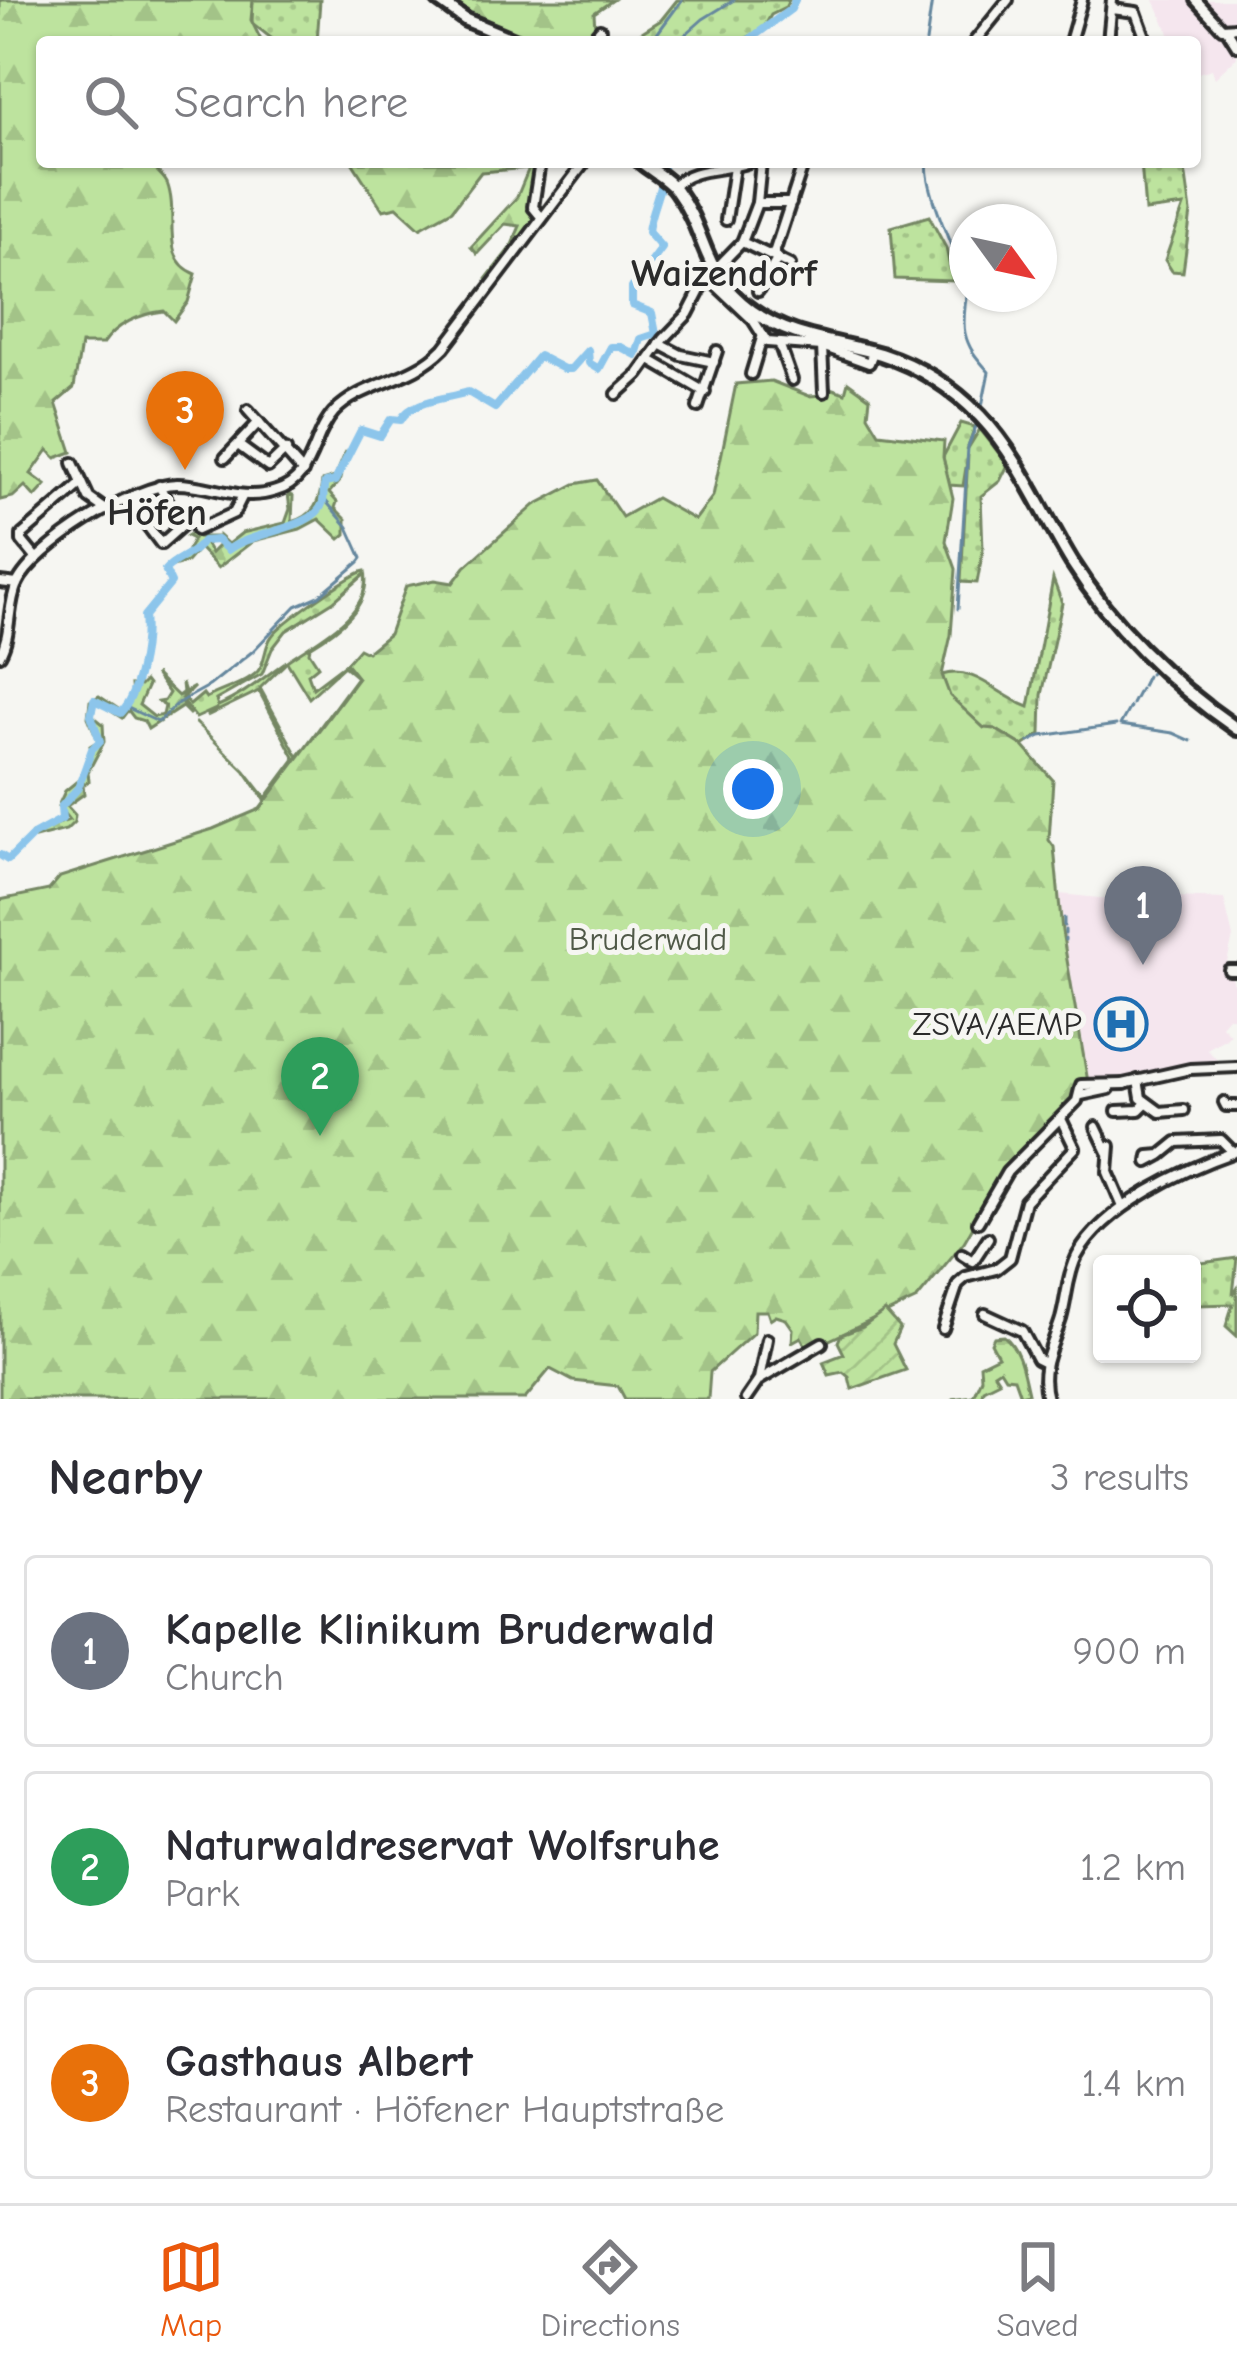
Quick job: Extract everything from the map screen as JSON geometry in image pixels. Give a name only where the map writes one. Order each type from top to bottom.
[{"type":"main road","points":[[438,0],[466,20],[505,36]]},
{"type":"main road","points":[[656,173],[715,275],[743,304],[770,323],[801,335],[873,352],[924,372],[982,418],[1015,462],[1070,559],[1106,611],[1158,665],[1237,729]]},
{"type":"street","points":[[979,36],[1008,0]]},
{"type":"street","points":[[1072,36],[1082,0]]},
{"type":"street","points":[[1201,2],[1232,29],[1237,46]]},
{"type":"street","points":[[1109,36],[1112,5],[1136,12],[1145,36]]},
{"type":"street","points":[[595,36],[600,28]]},
{"type":"street","points":[[539,168],[533,208],[542,218]]},
{"type":"street","points":[[0,655],[17,584],[36,558],[108,511],[159,486],[184,484],[242,497],[276,492],[304,470],[328,420],[340,407],[418,370],[444,348],[580,168]]},
{"type":"street","points":[[656,173],[706,168]]},
{"type":"street","points":[[726,220],[734,168]]},
{"type":"street","points":[[617,394],[688,314],[742,242],[757,203],[760,168]]},
{"type":"street","points":[[758,291],[775,257],[802,168]]},
{"type":"street","points":[[757,203],[792,203]]},
{"type":"street","points":[[742,242],[790,265]]},
{"type":"street","points":[[715,275],[716,285],[753,320],[762,338],[780,346],[822,346],[869,363],[873,352]]},
{"type":"street","points":[[751,374],[762,338]]},
{"type":"street","points":[[660,344],[681,355],[714,362]]},
{"type":"street","points":[[780,346],[792,380]]},
{"type":"street","points":[[822,346],[824,392]]},
{"type":"street","points":[[698,407],[717,350]]},
{"type":"street","points":[[650,360],[705,392]]},
{"type":"street","points":[[248,410],[304,470]]},
{"type":"street","points":[[225,458],[260,422]]},
{"type":"street","points":[[238,445],[268,466],[286,450]]},
{"type":"street","points":[[73,463],[89,499],[108,511]]},
{"type":"street","points":[[36,558],[22,542],[22,535],[81,484]]},
{"type":"street","points":[[128,500],[161,544],[188,520],[159,486]]},
{"type":"street","points":[[197,530],[234,513],[242,497]]},
{"type":"street","points":[[0,582],[17,584]]},
{"type":"street","points":[[978,1222],[1007,1172],[1062,1121],[1081,1095],[1082,1084],[1125,1084],[1190,1069],[1237,1067]]},
{"type":"street","points":[[1138,1080],[1145,1103],[1160,1112],[1175,1111]]},
{"type":"street","points":[[1118,1112],[1141,1110],[1145,1103]]},
{"type":"street","points":[[943,1329],[958,1284],[1001,1266],[1011,1256],[1025,1201],[1075,1148],[1062,1121]]},
{"type":"street","points":[[1096,1127],[1109,1151],[1110,1181],[1123,1208]]},
{"type":"street","points":[[1047,1399],[1045,1363],[1078,1254],[1100,1226],[1123,1208],[1235,1152],[1215,1139],[1178,1142],[1161,1155]]},
{"type":"street","points":[[973,1261],[988,1238]]},
{"type":"street","points":[[962,1254],[985,1272]]},
{"type":"street","points":[[986,1314],[1022,1331],[1036,1359],[1045,1363]]},
{"type":"street","points":[[746,1399],[759,1380],[767,1339]]},
{"type":"street","points":[[759,1380],[823,1343]]},
{"type":"shaded area","points":[[1154,0],[1193,0],[1197,5],[1203,0],[1237,0],[1237,57],[1215,78],[1212,69],[1201,72],[1201,36],[1170,36]]},
{"type":"shaded area","points":[[1133,884],[1152,896],[1224,899],[1233,937],[1227,962],[1237,994],[1237,1017],[1228,1017],[1221,1025],[1230,1034],[1207,1049],[1218,1061],[1088,1082],[1060,894],[1109,899]]},
{"type":"green space","points":[[0,0],[253,0],[251,20],[259,36],[36,36],[36,168],[154,168],[167,183],[177,258],[196,274],[188,302],[174,321],[164,311],[146,315],[129,321],[103,344],[81,344],[74,388],[56,403],[72,452],[56,458],[48,450],[31,474],[46,485],[35,497],[25,486],[13,497],[0,500]]},
{"type":"green space","points":[[253,0],[320,0],[317,36],[268,36],[252,23]]},
{"type":"green space","points":[[443,0],[613,0],[594,13],[596,36],[489,36],[458,24],[459,12]]},
{"type":"green space","points":[[677,0],[789,0],[763,29],[750,36],[636,36],[661,20]]},
{"type":"green space","points":[[356,168],[529,168],[481,172],[452,210],[420,228],[397,207],[383,210]]},
{"type":"green space","points":[[529,168],[538,168],[535,221],[487,283],[520,226],[505,224],[477,254],[471,247],[517,197]]},
{"type":"green space","points":[[1141,168],[1185,168],[1191,212],[1183,272],[1172,271],[1165,260],[1184,206],[1145,211]]},
{"type":"green space","points":[[929,216],[946,248],[949,281],[895,279],[891,227]]},
{"type":"green space","name":"Bruderwald","points":[[771,381],[809,396],[822,395],[824,386],[845,393],[848,382],[870,398],[868,415],[879,433],[944,441],[953,498],[946,541],[956,569],[951,635],[942,675],[950,696],[984,728],[995,729],[1023,746],[1053,780],[1049,840],[1054,847],[1062,931],[1088,1082],[1005,1171],[964,1242],[917,1299],[808,1350],[801,1337],[792,1342],[793,1329],[786,1319],[776,1316],[770,1320],[767,1311],[755,1311],[754,1332],[710,1372],[708,1399],[625,1399],[618,1386],[573,1381],[550,1369],[525,1399],[0,1399],[0,900],[49,890],[60,877],[213,829],[260,809],[358,678],[346,663],[359,648],[367,652],[389,634],[406,586],[435,580],[453,583],[535,505],[575,484],[597,480],[622,517],[656,498],[695,520],[713,496],[736,384]]},
{"type":"green space","points":[[961,423],[975,427],[967,450],[980,429],[1008,465],[1000,481],[981,496],[983,550],[977,583],[961,582],[968,455],[963,486],[949,485],[943,457]]},
{"type":"green space","points":[[346,451],[341,479],[329,493],[346,519],[346,534],[340,539],[319,519],[253,541],[218,568],[199,548],[187,562],[173,566],[171,562],[187,552],[193,539],[187,536],[195,531],[198,537],[214,537],[206,545],[211,553],[219,545],[219,536],[228,544],[242,533],[285,523],[288,494],[293,496],[292,522],[306,516],[317,502],[322,481],[335,477]]},
{"type":"green space","points":[[365,571],[366,584],[365,588],[365,574],[334,601],[286,631],[262,674],[216,700],[218,706],[247,690],[340,624],[365,589],[363,595],[358,606],[341,625],[310,647],[318,666],[308,674],[313,688],[346,663],[358,678],[305,748],[357,677],[344,666],[309,698],[287,662],[260,688],[298,757],[265,800],[244,770],[266,798],[295,759],[259,691],[196,718],[184,703],[182,683],[185,692],[194,687],[184,697],[190,705],[203,694],[206,698],[247,679],[261,667],[269,640],[302,610]]},
{"type":"green space","points":[[1053,579],[1062,603],[1042,695],[1041,734],[1023,746],[995,729],[984,728],[949,696],[942,675],[976,678],[1029,707]]},
{"type":"green space","points":[[155,674],[178,696],[182,693],[182,704],[190,715],[182,707],[148,729],[128,710],[122,718],[95,701],[93,716],[103,724],[104,742],[88,772],[89,781],[83,785],[84,794],[67,806],[75,815],[74,822],[66,830],[35,838],[32,833],[69,820],[58,806],[65,791],[81,778],[92,753],[90,746],[98,741],[88,717],[90,701],[99,696],[120,710],[132,698],[131,685],[145,681],[148,685],[139,705],[154,717],[163,715],[165,706],[158,702],[169,693]]},
{"type":"green space","points":[[1237,1258],[1233,1295],[1237,1289],[1237,1336],[1226,1326],[1233,1304],[1201,1305],[1201,1263]]},
{"type":"green space","points":[[885,1311],[900,1328],[893,1344],[906,1370],[852,1389],[843,1372],[829,1375],[823,1362],[844,1354],[838,1342],[841,1335]]},
{"type":"green space","points":[[1004,1336],[1018,1355],[1028,1393],[1020,1395],[1014,1378],[1005,1377],[1000,1369],[994,1373],[999,1381],[983,1389],[981,1399],[952,1399],[973,1396],[981,1378],[980,1365],[998,1356],[991,1343],[994,1337]]},
{"type":"waterway","points":[[655,36],[682,0]]},
{"type":"waterway","points":[[684,36],[734,0]]},
{"type":"waterway","points":[[754,36],[791,9],[795,0]]},
{"type":"waterway","points":[[927,36],[932,0]]},
{"type":"waterway","points":[[0,855],[8,860],[33,835],[62,819],[61,807],[78,788],[92,749],[100,741],[91,715],[94,700],[120,713],[126,705],[140,668],[144,616],[171,583],[165,570],[169,566],[203,541],[217,540],[228,550],[308,519],[318,511],[325,483],[335,481],[361,430],[380,436],[391,419],[401,420],[421,404],[468,392],[495,408],[539,356],[571,369],[588,350],[589,363],[599,369],[611,347],[636,355],[641,339],[656,334],[652,313],[632,305],[632,288],[662,248],[648,232],[663,168]]},
{"type":"waterway","points":[[928,168],[935,202],[966,284],[967,339],[989,372],[981,411]]},
{"type":"waterway","points":[[958,609],[968,447],[978,421]]},
{"type":"waterway","points":[[126,707],[158,722],[253,651],[296,606],[319,596],[359,562],[362,558],[348,527],[324,499]]},
{"type":"waterway","points":[[1142,686],[1147,676]]},
{"type":"waterway","points":[[1132,704],[1140,689]]},
{"type":"waterway","points":[[1130,707],[1120,725],[1173,733],[1191,741]]},
{"type":"waterway","points":[[1029,742],[1116,725]]},
{"type":"waterway","points":[[1064,918],[1064,926]]},
{"type":"place","name":"Gasthaus Albert","points":[[185,470]]},
{"type":"place","name":"Kapelle Klinikum Bruderwald","points":[[1143,965]]},
{"type":"place","name":"ZSVA/AEMP","points":[[1121,1024]]},
{"type":"place","name":"Naturwaldreservat Wolfsruhe","points":[[320,1136]]},
{"type":"district","name":"Waizendorf","points":[[724,273]]},
{"type":"district","name":"Höfen","points":[[157,512]]}]
